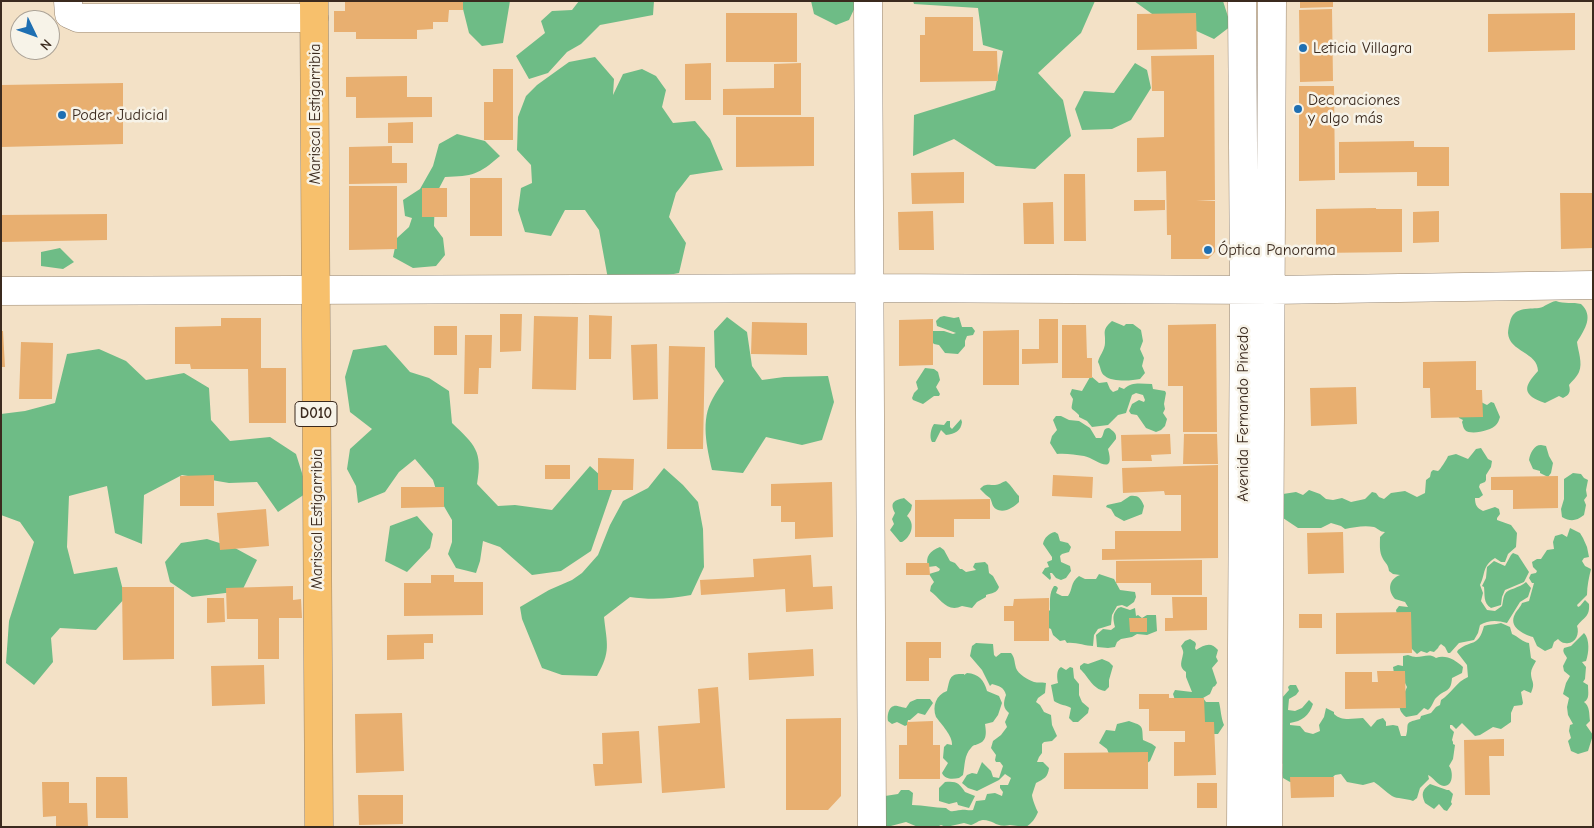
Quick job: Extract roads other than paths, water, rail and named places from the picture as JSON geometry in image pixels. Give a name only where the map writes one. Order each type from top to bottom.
[{"type":"main road","name":"Mariscal Estigarribia","points":[[314,10],[320,827]]},
{"type":"street","points":[[68,1],[69,14],[78,18],[314,10]]},
{"type":"street","points":[[868,1],[872,827]]},
{"type":"street","name":"Avenida Fernando Pinedo","points":[[1241,827],[1244,289],[1242,1]]},
{"type":"street","name":"Avenida Fernando Pinedo","points":[[1268,827],[1272,1]]},
{"type":"street","points":[[1,291],[869,288],[1271,290],[1593,285]]},
{"type":"place","name":"Leticia Villagra","points":[[1303,48]]},
{"type":"place","name":"Decoraciones y algo más","points":[[1298,109]]},
{"type":"place","name":"Poder Judicial","points":[[62,115]]},
{"type":"place","name":"Óptica Panorama","points":[[1208,250]]}]
